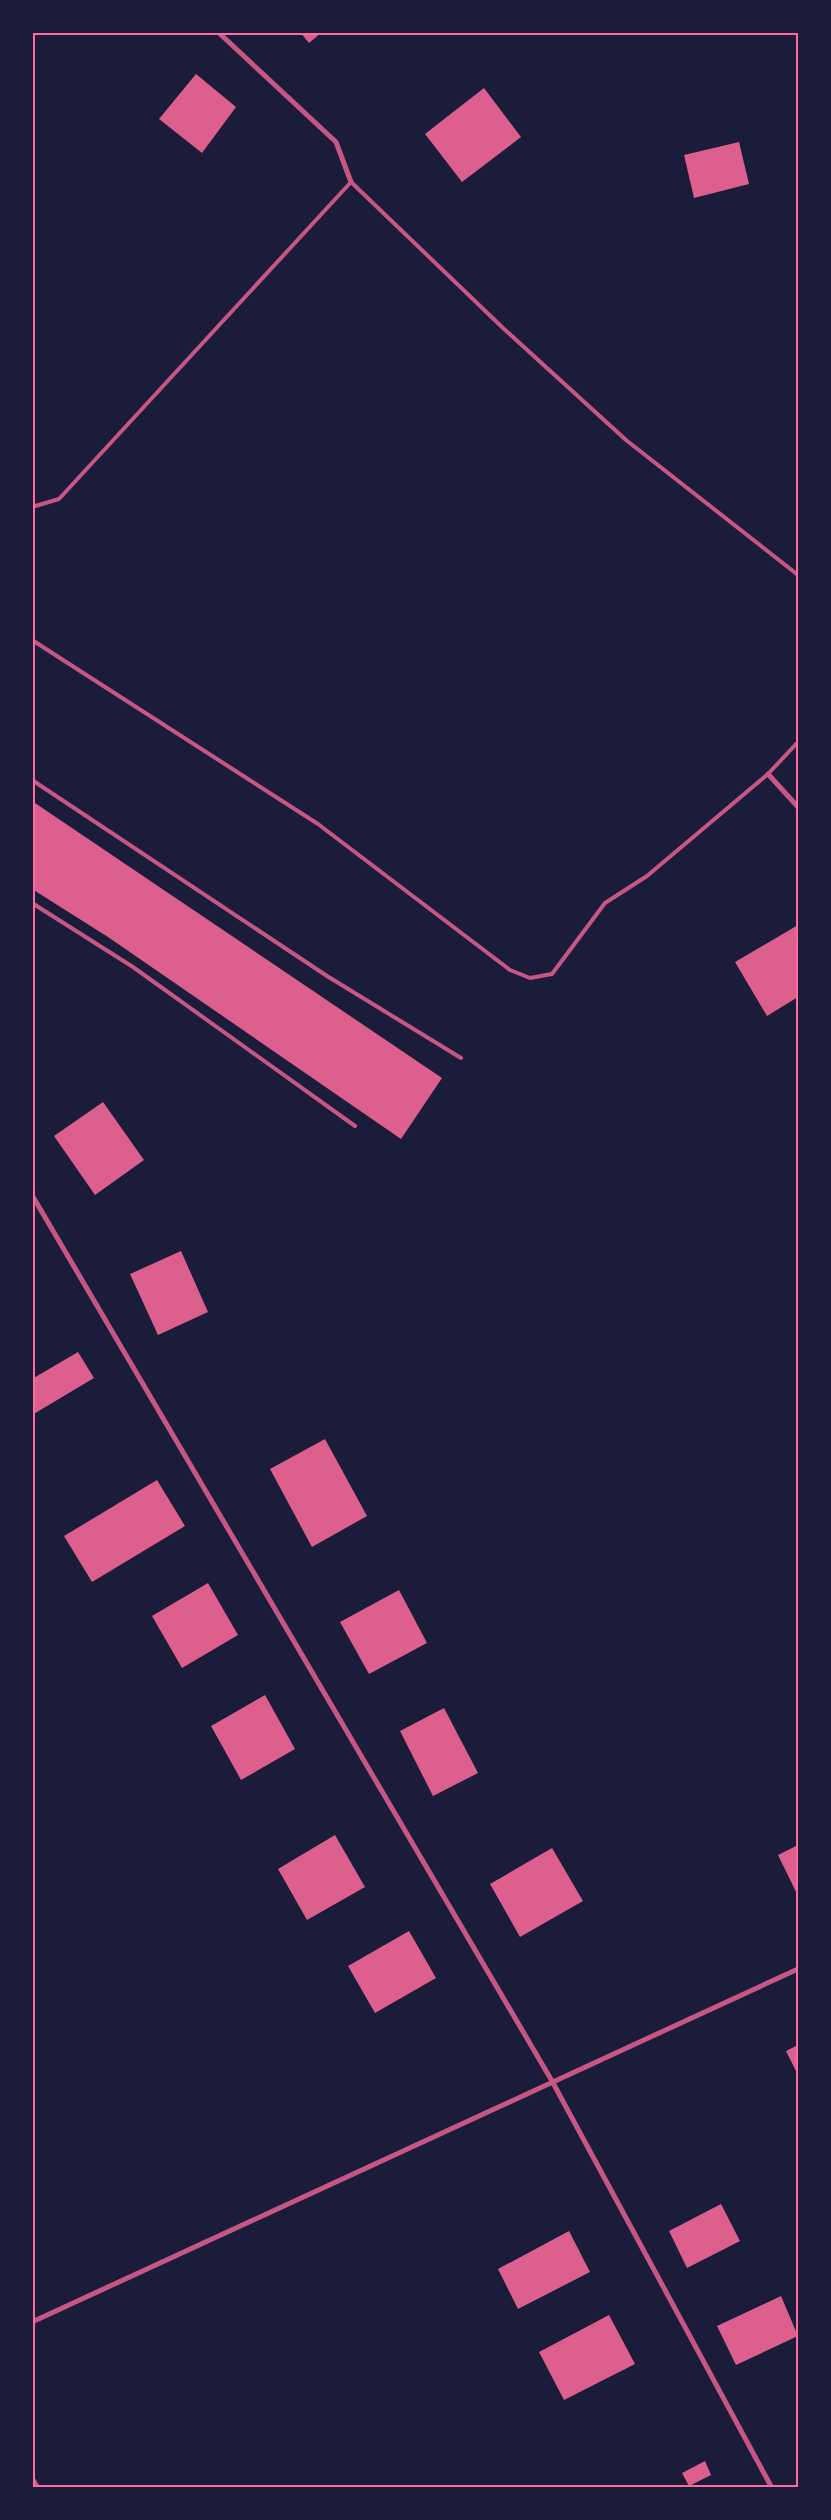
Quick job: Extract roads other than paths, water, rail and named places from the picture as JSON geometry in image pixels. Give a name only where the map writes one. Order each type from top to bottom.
[{"type":"street","points":[[218,32],[336,142],[351,182]]},
{"type":"street","points":[[768,774],[798,807]]},
{"type":"street","points":[[32,1195],[552,2081],[772,2488]]},
{"type":"street","points":[[32,2322],[798,1969]]},
{"type":"street","points":[[32,2478],[38,2488]]},
{"type":"lane","points":[[32,507],[59,499],[351,182],[503,328],[626,440],[798,575]]},
{"type":"lane","points":[[32,640],[318,824],[510,970],[530,978],[552,974],[605,903],[647,876],[768,774],[798,742]]},
{"type":"lane","points":[[32,780],[327,976],[461,1058]]},
{"type":"lane","points":[[32,904],[133,968],[355,1126]]}]
